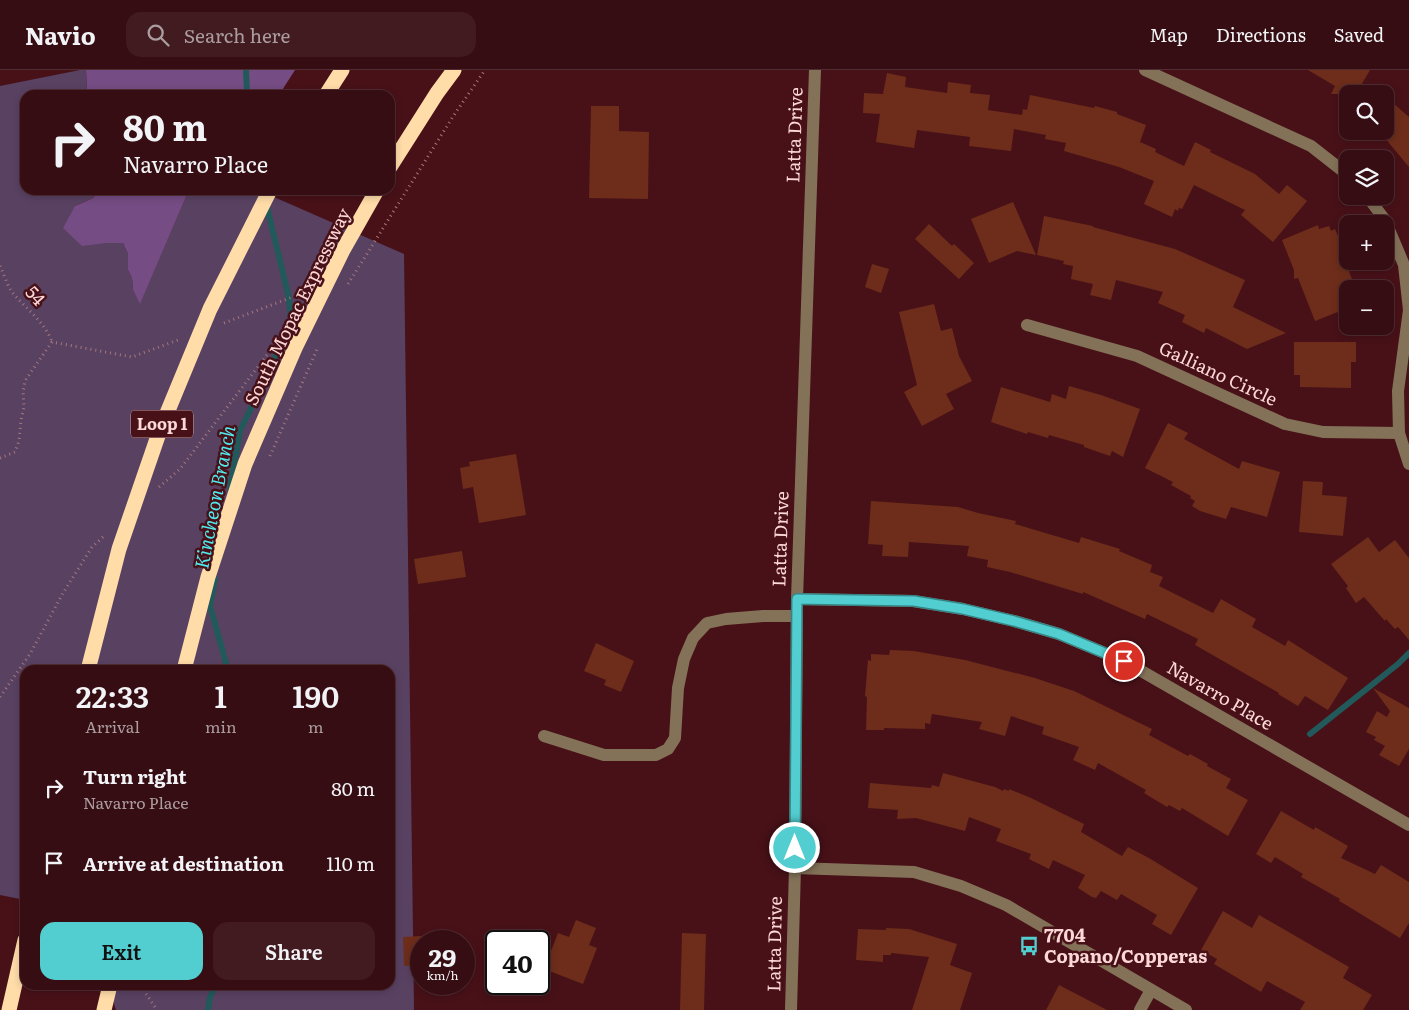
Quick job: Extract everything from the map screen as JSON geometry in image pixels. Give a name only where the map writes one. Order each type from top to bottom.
[{"type":"highway","points":[[329,90],[342,70]]},
{"type":"highway","points":[[395,158],[454,70]]},
{"type":"highway","name":"Loop 1","points":[[89,665],[119,549],[160,430],[210,310],[268,195]]},
{"type":"highway","name":"South Mopac Expressway","points":[[185,665],[208,577],[245,464],[296,348],[343,250],[374,195]]},
{"type":"highway","points":[[9,1010],[20,962]]},
{"type":"highway","points":[[104,1010],[109,990]]},
{"type":"street","name":"Latta Drive","points":[[791,1010],[797,599],[815,70]]},
{"type":"street","points":[[1145,70],[1311,146],[1339,168]]},
{"type":"street","points":[[1374,205],[1386,220],[1404,265],[1408,310],[1398,391],[1399,433],[1409,464]]},
{"type":"street","name":"Galliano Circle","points":[[1027,325],[1137,356],[1285,424],[1323,432],[1399,433]]},
{"type":"street","name":"Navarro Place","points":[[797,599],[914,601],[963,609],[1059,634],[1124,661],[1409,824]]},
{"type":"street","points":[[544,736],[604,755],[656,755],[668,749],[675,738],[678,688],[684,659],[693,638],[706,623],[726,619],[763,616],[797,616]]},
{"type":"street","points":[[794,868],[914,872],[961,886],[1006,905],[1186,1010]]},
{"type":"street","points":[[1140,1010],[1151,990]]},
{"type":"path","points":[[346,289],[454,115],[485,70]]},
{"type":"path","name":"54","points":[[0,266],[10,290],[48,332],[52,342]]},
{"type":"path","points":[[346,277],[355,274]]},
{"type":"path","points":[[215,326],[305,292]]},
{"type":"path","points":[[267,462],[321,338]]},
{"type":"path","points":[[158,488],[180,469],[280,339]]},
{"type":"path","points":[[0,458],[15,452],[19,441],[24,407],[23,392],[25,382],[52,342],[132,357],[178,340]]},
{"type":"path","points":[[22,665],[63,593],[92,547],[107,534]]},
{"type":"path","points":[[0,697],[20,668]]},
{"type":"path","points":[[143,990],[157,1010]]},
{"type":"shaded area","points":[[86,70],[87,90],[20,90],[20,195],[95,195],[93,198],[75,206],[106,243],[123,243],[128,254],[128,270],[132,278],[133,290],[140,303],[187,195],[269,195],[404,254],[413,930],[410,930],[410,995],[414,995],[414,1010],[116,1010],[110,990],[395,990],[395,665],[20,665],[20,899],[0,895],[0,86]]},
{"type":"shaded area","points":[[86,70],[295,70],[282,90],[87,89]]},
{"type":"shaded area","points":[[95,195],[187,195],[140,304],[133,290],[132,278],[128,270],[128,254],[123,243],[82,246],[63,228],[75,206],[93,198]]},
{"type":"building","points":[[1308,70],[1370,70],[1361,85],[1339,85],[1339,94],[1331,94],[1335,86]]},
{"type":"building","points":[[887,73],[906,77],[905,87],[947,93],[948,82],[971,85],[970,93],[990,95],[988,110],[1022,115],[1023,109],[1027,110],[1030,95],[1094,108],[1095,106],[1117,112],[1117,114],[1146,125],[1140,142],[1156,149],[1155,152],[1184,166],[1195,142],[1211,150],[1210,152],[1255,174],[1279,194],[1287,185],[1307,201],[1273,242],[1241,215],[1245,210],[1194,185],[1182,209],[1179,208],[1178,211],[1175,209],[1172,217],[1144,204],[1154,181],[1119,167],[1064,151],[1066,143],[1045,139],[1046,135],[1014,129],[1011,151],[969,146],[970,137],[917,130],[914,148],[876,142],[880,114],[863,113],[864,93],[883,94]]},
{"type":"building","points":[[1394,104],[1409,117],[1409,167],[1386,140],[1394,140]]},
{"type":"building","points":[[591,106],[619,106],[619,131],[649,132],[648,199],[589,198]]},
{"type":"building","points":[[1013,202],[1036,255],[1017,251],[989,263],[971,219]]},
{"type":"building","points":[[1044,216],[1093,226],[1175,249],[1245,280],[1233,307],[1286,333],[1247,349],[1206,328],[1204,333],[1182,322],[1185,315],[1158,303],[1163,292],[1116,280],[1111,300],[1090,295],[1093,284],[1071,279],[1073,266],[1063,264],[1064,261],[1037,255]]},
{"type":"building","points":[[929,224],[952,246],[954,244],[974,263],[959,279],[915,239]]},
{"type":"building","points":[[1318,225],[1319,229],[1329,226],[1331,231],[1335,229],[1339,239],[1339,270],[1348,270],[1352,280],[1339,280],[1339,312],[1315,321],[1298,278],[1294,279],[1294,270],[1282,240]]},
{"type":"building","points":[[872,264],[889,269],[881,293],[865,287]]},
{"type":"building","points":[[934,304],[941,331],[952,328],[959,356],[972,381],[946,394],[954,409],[922,426],[904,392],[917,385],[899,312]]},
{"type":"building","points":[[1294,342],[1356,342],[1356,362],[1351,362],[1351,388],[1300,387],[1300,375],[1294,375]]},
{"type":"building","points":[[1069,386],[1140,409],[1123,457],[1112,451],[1110,456],[1084,447],[1084,445],[1049,435],[1048,438],[1028,432],[1027,434],[991,422],[1001,387],[1050,402],[1052,394],[1066,399]]},
{"type":"building","points":[[1168,423],[1188,433],[1184,439],[1239,469],[1242,461],[1280,472],[1267,517],[1231,507],[1226,519],[1200,511],[1192,506],[1195,501],[1190,498],[1191,496],[1171,485],[1173,482],[1145,468]]},
{"type":"building","points":[[516,454],[526,515],[479,523],[473,487],[463,489],[460,468],[470,466],[469,462]]},
{"type":"building","points":[[1303,481],[1323,482],[1322,495],[1347,497],[1343,536],[1299,532]]},
{"type":"building","points":[[871,501],[958,507],[1016,521],[1015,524],[1079,543],[1081,537],[1120,549],[1119,551],[1152,565],[1150,572],[1163,577],[1159,586],[1213,613],[1221,599],[1256,619],[1252,627],[1285,646],[1288,640],[1348,678],[1328,710],[1305,696],[1298,706],[1279,693],[1195,645],[1198,639],[1147,614],[1145,619],[1083,592],[1083,594],[987,567],[988,560],[967,556],[969,546],[909,542],[908,557],[882,556],[883,545],[868,544]]},
{"type":"building","points":[[1368,537],[1379,552],[1395,540],[1409,558],[1409,640],[1398,627],[1395,629],[1386,619],[1385,621],[1364,597],[1356,603],[1346,588],[1348,586],[1331,564]]},
{"type":"building","points":[[462,551],[466,577],[418,584],[414,559]]},
{"type":"building","points":[[596,643],[634,661],[621,692],[604,685],[606,680],[584,671]]},
{"type":"building","points":[[890,650],[914,651],[965,660],[1035,678],[1074,691],[1152,729],[1149,735],[1188,756],[1190,754],[1208,764],[1207,766],[1231,779],[1226,788],[1248,800],[1228,836],[1182,808],[1180,811],[1169,805],[1167,807],[1144,793],[1146,790],[1098,763],[1095,770],[1073,760],[1079,747],[1042,734],[1044,727],[1011,716],[1005,736],[979,729],[982,722],[932,714],[930,724],[925,723],[925,729],[884,728],[884,730],[866,730],[867,697],[865,696],[868,660],[871,661],[871,654],[889,655]]},
{"type":"building","points":[[1373,688],[1409,708],[1409,749],[1399,766],[1379,755],[1385,746],[1374,740],[1376,737],[1366,732],[1377,711],[1387,717],[1390,711]]},
{"type":"building","points":[[943,773],[995,787],[1003,791],[1004,789],[1009,791],[1009,789],[1031,798],[1084,824],[1081,832],[1122,856],[1128,847],[1198,888],[1171,935],[1152,924],[1157,915],[1121,894],[1117,900],[1101,891],[1096,898],[1092,897],[1078,888],[1085,875],[1053,860],[1049,869],[1029,859],[1031,854],[996,841],[1001,829],[969,817],[965,831],[916,818],[897,819],[898,810],[868,808],[870,783],[931,788],[932,785],[939,787]]},
{"type":"building","points":[[1281,811],[1314,830],[1315,827],[1348,846],[1341,858],[1375,874],[1381,865],[1409,882],[1409,923],[1400,938],[1339,901],[1340,899],[1301,877],[1303,874],[1275,857],[1271,863],[1256,854]]},
{"type":"building","points":[[1223,911],[1252,928],[1259,915],[1349,967],[1343,978],[1372,995],[1363,1010],[1300,1010],[1305,1002],[1267,981],[1261,992],[1214,964],[1217,959],[1201,950]]},
{"type":"building","points":[[576,920],[596,928],[589,945],[597,948],[583,984],[550,971],[550,954],[558,933],[569,937]]},
{"type":"building","points":[[886,928],[909,929],[957,944],[950,965],[972,973],[960,1010],[912,1010],[929,957],[891,953],[891,955],[883,955],[883,962],[856,960],[858,929],[886,930]]},
{"type":"building","points":[[682,933],[706,934],[704,1010],[680,1010]]},
{"type":"building","points":[[403,937],[410,937],[410,966],[404,966]]},
{"type":"building","points":[[1059,985],[1107,1010],[1046,1010]]},
{"type":"waterway","name":"Kincheon Branch","points":[[246,70],[247,90]]},
{"type":"waterway","name":"Kincheon Branch","points":[[230,488],[240,431],[291,324],[289,298],[266,203]]},
{"type":"waterway","name":"Kincheon Branch","points":[[215,579],[210,606],[227,665]]},
{"type":"waterway","points":[[1310,734],[1398,664],[1409,653]]},
{"type":"waterway","name":"Kincheon Branch","points":[[208,1010],[210,997],[214,990]]},
{"type":"place","name":"7704 Copano/Copperas","points":[[1029,946]]},
{"type":"route","points":[[795,848],[797,599],[914,601],[963,609],[1059,634],[1124,661]]}]
